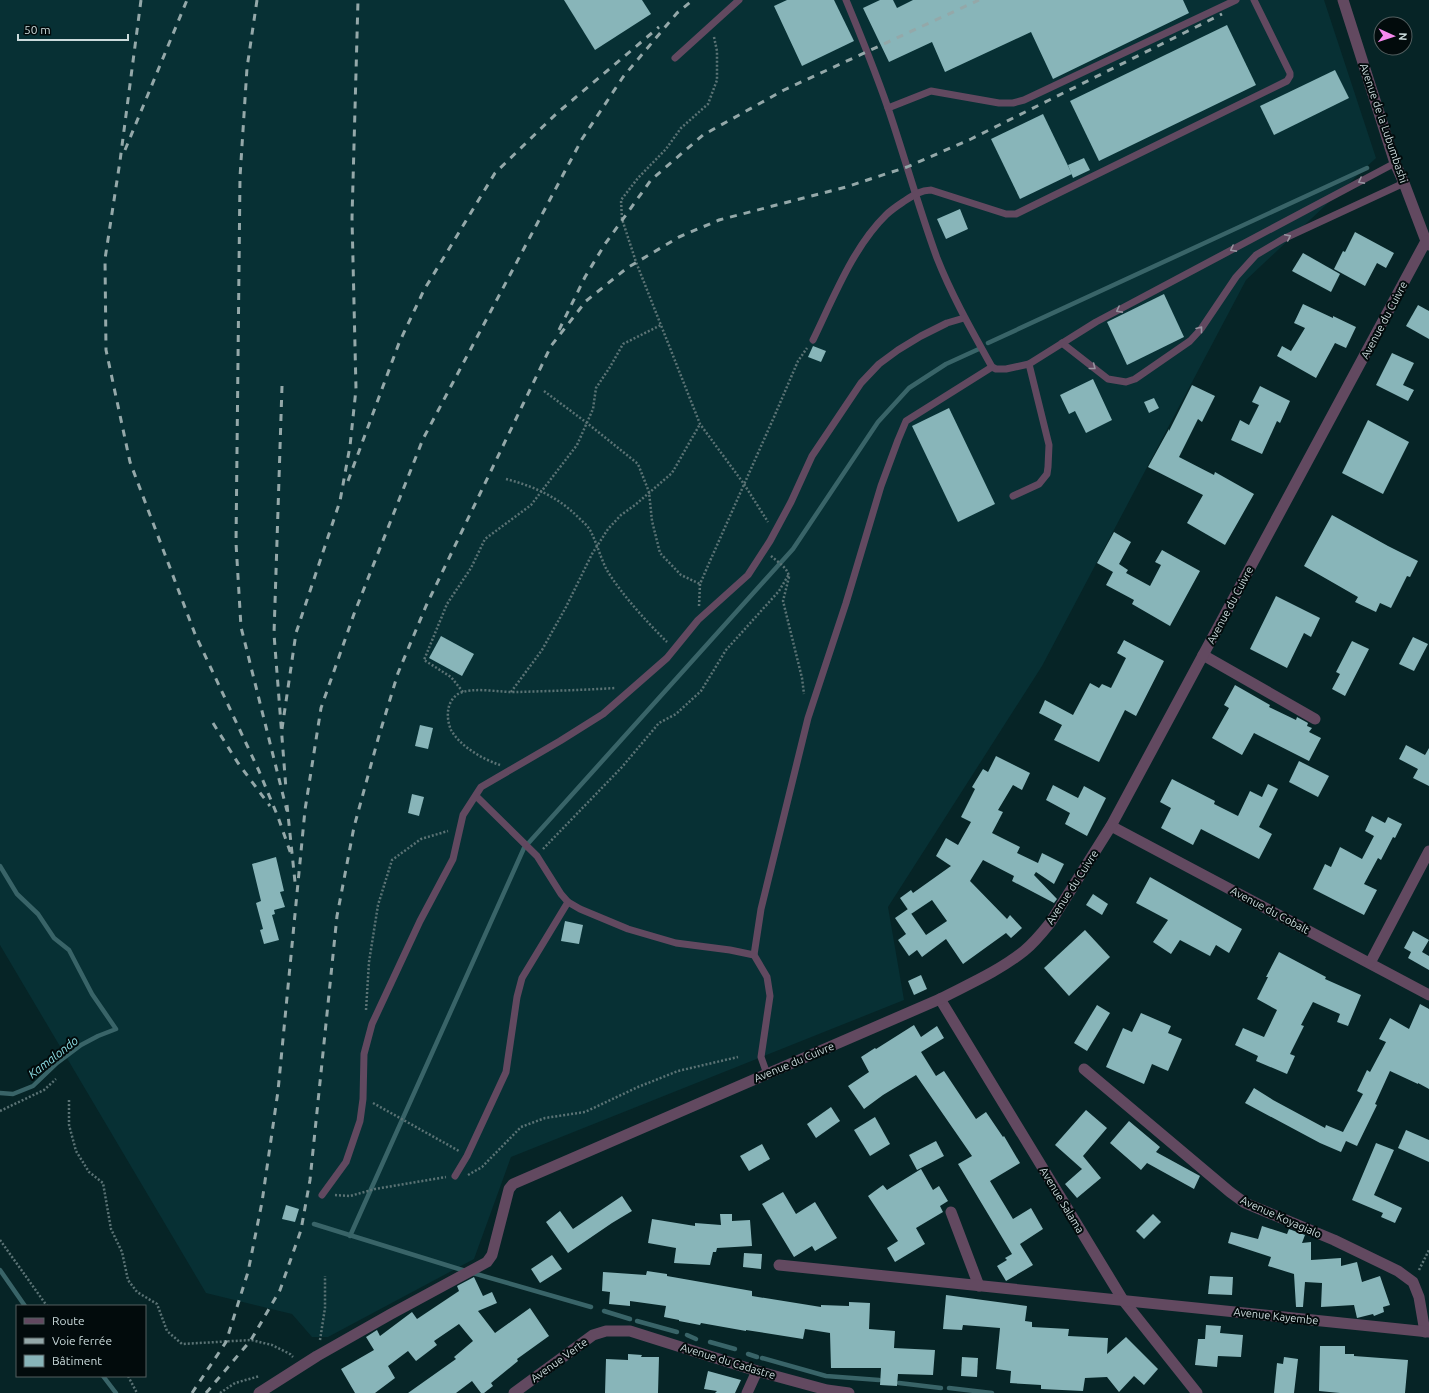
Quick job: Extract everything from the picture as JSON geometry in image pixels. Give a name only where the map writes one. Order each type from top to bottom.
[{"type":"street","name":"Avenue de la Lubumbashi","points":[[1343,0],[1395,163],[1428,243]]},
{"type":"street","name":"Avenue du Cuivre","points":[[317,1356],[487,1262],[492,1255],[509,1189],[513,1184],[940,999],[997,969],[1025,950],[1038,937],[1050,924],[1111,826],[1428,243]]},
{"type":"street","points":[[1203,655],[1315,719]]},
{"type":"street","name":"Avenue du Cobalt","points":[[1111,826],[1429,995]]},
{"type":"street","points":[[1370,963],[1429,851]]},
{"type":"street","name":"Avenue Salama","points":[[940,999],[1123,1300],[1197,1393]]},
{"type":"street","name":"Avenue Koyagialo","points":[[1084,1069],[1245,1203],[1334,1240],[1398,1271],[1413,1282]]},
{"type":"street","points":[[951,1212],[979,1286]]},
{"type":"street","name":"Avenue Kayembe","points":[[779,1265],[1427,1332]]},
{"type":"street","points":[[1413,1282],[1419,1297],[1427,1332]]},
{"type":"street","name":"Avenue du Cadastre","points":[[606,1331],[624,1330],[757,1371],[826,1390],[849,1393]]},
{"type":"street","name":"Avenue Verte","points":[[514,1393],[586,1339],[606,1331]]},
{"type":"street","points":[[259,1393],[317,1356]]},
{"type":"street","points":[[747,1393],[757,1371]]},
{"type":"lane","points":[[675,58],[739,0]]},
{"type":"lane","points":[[846,0],[888,108],[915,194],[938,259],[964,318],[992,367],[996,369],[1006,369],[1029,364],[1096,322],[1395,163]]},
{"type":"lane","points":[[888,108],[931,91],[999,104],[1013,103],[1024,100],[1236,0]]},
{"type":"lane","points":[[813,340],[856,255],[869,234],[887,214],[915,194],[924,190],[931,190],[1006,214],[1016,214],[1287,81],[1290,78],[1290,73],[1254,0]]},
{"type":"lane","points":[[1062,343],[1108,379],[1126,382],[1136,379],[1190,341],[1201,329],[1236,277],[1256,255],[1283,239],[1404,183]]},
{"type":"lane","points":[[322,1195],[346,1162],[360,1121],[363,1098],[364,1054],[372,1024],[420,921],[453,859],[463,815],[481,787],[603,714],[667,658],[698,620],[748,574],[775,533],[812,456],[861,383],[879,364],[898,350],[947,323],[964,318]]},
{"type":"lane","points":[[1013,496],[1038,484],[1046,474],[1048,467],[1049,446],[1029,364]]},
{"type":"lane","points":[[767,1074],[761,1057],[770,996],[767,977],[754,956],[761,909],[808,718],[846,603],[881,486],[906,422],[992,367]]},
{"type":"lane","points":[[476,796],[537,856],[568,902],[580,909],[628,929],[676,943],[730,950],[754,956]]},
{"type":"lane","points":[[455,1176],[467,1156],[506,1072],[517,997],[522,978],[568,902]]},
{"type":"path","points":[[710,26],[717,51],[717,80],[708,104],[681,128],[666,149],[638,178],[622,200],[622,219],[636,262],[700,424],[744,484],[775,533]]},
{"type":"path","points":[[463,692],[451,677],[424,660],[447,604],[471,568],[486,539],[531,505],[577,445],[593,409],[596,388],[623,344],[661,325]]},
{"type":"path","points":[[698,620],[700,584],[798,361],[813,340]]},
{"type":"path","points":[[544,391],[638,464],[649,492],[652,521],[660,553],[681,575],[700,584]]},
{"type":"path","points":[[510,692],[542,650],[566,607],[592,554],[608,529],[621,515],[672,473],[700,424]]},
{"type":"path","points":[[506,479],[528,485],[542,491],[566,505],[589,528],[598,545],[608,571],[653,629],[674,649]]},
{"type":"path","points":[[764,550],[787,570],[789,574],[783,601],[784,610],[802,678],[808,718]]},
{"type":"path","points":[[537,856],[622,766],[658,723],[676,714],[701,691],[726,650],[779,591],[789,574]]},
{"type":"path","points":[[513,768],[497,764],[480,757],[454,735],[449,724],[447,713],[449,704],[454,698],[463,692],[626,688],[638,684]]},
{"type":"path","points":[[365,1016],[369,962],[378,905],[392,860],[421,839],[448,832],[463,815]]},
{"type":"path","points":[[322,1195],[350,1196],[407,1183],[455,1176],[464,1177],[482,1167],[521,1127],[545,1118],[585,1112],[638,1087],[678,1071],[738,1056]]},
{"type":"path","points":[[0,1111],[44,1090],[56,1079]]},
{"type":"path","points":[[363,1098],[467,1156]]},
{"type":"path","points":[[69,1100],[69,1125],[76,1151],[89,1172],[103,1183],[111,1229],[122,1252],[128,1280],[137,1292],[156,1304],[167,1331],[182,1344],[251,1340],[272,1345],[290,1354],[300,1366]]},
{"type":"path","points":[[0,1240],[46,1305]]},
{"type":"path","points":[[1413,1282],[1429,1250]]},
{"type":"path","points":[[317,1356],[325,1308],[325,1276]]},
{"type":"path","points":[[220,1393],[235,1383],[264,1375],[284,1376]]},
{"type":"path","points":[[129,1377],[137,1393]]},
{"type":"shaded area","points":[[0,0],[1324,0],[1376,158],[1246,280],[1042,666],[888,907],[904,1000],[511,1157],[474,1259],[328,1337],[312,1337],[292,1314],[206,1293],[0,945]]},
{"type":"building","points":[[564,0],[642,0],[651,14],[595,50]]},
{"type":"building","points":[[787,0],[834,0],[854,41],[802,66],[774,6]]},
{"type":"building","points":[[880,0],[893,0],[897,8],[913,0],[1183,0],[1189,13],[1053,79],[1031,32],[945,72],[932,42],[889,62],[863,8]]},
{"type":"building","points":[[1227,25],[1256,85],[1099,161],[1070,101]]},
{"type":"building","points":[[1335,70],[1349,98],[1274,135],[1260,106]]},
{"type":"building","points":[[1043,114],[1072,174],[1020,199],[991,139]]},
{"type":"building","points":[[1084,158],[1090,170],[1073,178],[1068,165]]},
{"type":"building","points":[[960,209],[968,229],[946,239],[937,219]]},
{"type":"building","points":[[1355,232],[1394,253],[1386,268],[1377,263],[1365,286],[1334,269]]},
{"type":"building","points":[[1303,253],[1340,274],[1331,292],[1292,271]]},
{"type":"building","points":[[1164,294],[1184,337],[1127,365],[1107,322]]},
{"type":"building","points":[[1303,304],[1356,327],[1346,348],[1335,343],[1316,378],[1277,356],[1282,346],[1291,351],[1305,328],[1294,323]]},
{"type":"building","points":[[1418,305],[1429,311],[1429,339],[1406,326]]},
{"type":"building","points":[[813,346],[826,351],[821,362],[808,357]]},
{"type":"building","points":[[1392,353],[1414,363],[1403,385],[1414,390],[1408,401],[1376,385]]},
{"type":"building","points":[[1093,379],[1112,420],[1086,433],[1075,411],[1069,414],[1060,395]]},
{"type":"building","points":[[1192,385],[1215,396],[1202,422],[1198,419],[1179,457],[1214,475],[1215,472],[1254,494],[1225,545],[1187,523],[1203,495],[1148,467],[1169,429],[1169,431]]},
{"type":"building","points":[[1260,386],[1290,401],[1280,423],[1277,421],[1262,454],[1231,440],[1240,420],[1249,425],[1259,405],[1252,402]]},
{"type":"building","points":[[1154,398],[1159,408],[1149,413],[1144,402]]},
{"type":"building","points":[[949,408],[995,504],[958,522],[912,426]]},
{"type":"building","points":[[1368,420],[1409,442],[1383,494],[1342,473]]},
{"type":"building","points":[[1332,515],[1418,561],[1410,577],[1407,576],[1391,608],[1380,603],[1376,612],[1355,602],[1358,597],[1304,566]]},
{"type":"building","points":[[1114,532],[1131,542],[1119,564],[1128,570],[1126,573],[1150,586],[1161,565],[1155,562],[1162,550],[1200,571],[1170,626],[1132,604],[1134,600],[1106,585],[1113,572],[1097,563]]},
{"type":"building","points":[[1276,596],[1320,618],[1311,637],[1304,633],[1287,668],[1250,649]]},
{"type":"building","points":[[441,636],[474,654],[462,676],[429,658]]},
{"type":"building","points":[[1413,637],[1428,644],[1414,671],[1399,664]]},
{"type":"building","points":[[1124,640],[1164,661],[1136,716],[1125,710],[1099,762],[1054,740],[1062,725],[1039,713],[1045,700],[1073,715],[1090,683],[1099,688],[1102,684],[1111,688],[1126,658],[1117,653]]},
{"type":"building","points":[[1352,641],[1369,649],[1345,696],[1332,689],[1340,674],[1336,672]]},
{"type":"building","points":[[1235,685],[1270,705],[1269,707],[1296,720],[1297,717],[1308,723],[1307,726],[1312,728],[1309,732],[1321,738],[1309,761],[1254,733],[1242,755],[1212,738],[1229,708],[1224,705]]},
{"type":"building","points":[[420,725],[433,728],[428,749],[415,746]]},
{"type":"building","points":[[1406,745],[1425,755],[1429,748],[1429,786],[1413,778],[1418,769],[1399,759]]},
{"type":"building","points":[[996,756],[1030,773],[1022,790],[1013,785],[998,810],[1003,812],[992,833],[1020,847],[1017,853],[1038,863],[1042,853],[1064,864],[1054,884],[1036,872],[1034,875],[1057,899],[1054,903],[1012,881],[1014,876],[983,860],[970,881],[1007,919],[1010,915],[1022,928],[1011,938],[1006,933],[963,964],[946,939],[922,957],[917,950],[909,956],[898,940],[906,934],[895,918],[908,909],[900,898],[911,890],[913,893],[951,866],[936,856],[946,838],[958,845],[971,822],[961,817],[975,789],[972,787],[983,769],[988,772]],"holes":[[[932,900],[947,921],[926,935],[911,914]]]},
{"type":"building","points":[[1299,761],[1329,776],[1318,797],[1289,782]]},
{"type":"building","points":[[1172,779],[1215,801],[1214,804],[1238,816],[1250,791],[1262,797],[1268,784],[1278,789],[1259,827],[1272,834],[1259,859],[1201,829],[1193,845],[1161,828],[1171,808],[1160,802]]},
{"type":"building","points":[[1053,785],[1078,798],[1084,786],[1106,798],[1087,836],[1065,824],[1070,813],[1046,800]]},
{"type":"building","points":[[412,794],[424,797],[419,816],[408,813]]},
{"type":"building","points":[[1372,816],[1385,823],[1388,817],[1402,824],[1395,838],[1393,837],[1381,860],[1378,858],[1364,884],[1377,890],[1364,915],[1313,889],[1325,864],[1331,867],[1340,847],[1362,859],[1374,836],[1365,831]]},
{"type":"building","points":[[276,857],[284,891],[280,892],[285,907],[274,910],[275,914],[272,915],[279,940],[264,944],[260,930],[263,929],[256,903],[261,901],[252,864]]},
{"type":"building","points":[[1150,877],[1242,929],[1229,953],[1216,945],[1210,956],[1180,940],[1171,954],[1153,942],[1168,920],[1136,903]]},
{"type":"building","points":[[1093,894],[1108,904],[1102,915],[1086,905]]},
{"type":"building","points":[[565,921],[583,925],[579,944],[561,941]]},
{"type":"building","points":[[1085,930],[1110,957],[1069,996],[1044,968]]},
{"type":"building","points":[[1413,931],[1429,940],[1422,952],[1429,956],[1429,970],[1408,958],[1411,952],[1404,948]]},
{"type":"building","points":[[1279,952],[1326,977],[1325,979],[1361,995],[1348,1026],[1337,1022],[1340,1014],[1313,1002],[1301,1025],[1304,1026],[1290,1054],[1295,1056],[1287,1074],[1256,1061],[1258,1056],[1235,1045],[1243,1028],[1264,1037],[1277,1010],[1257,999]]},
{"type":"building","points":[[921,975],[927,989],[914,995],[908,981]]},
{"type":"building","points":[[1420,1004],[1429,1009],[1429,1089],[1390,1071],[1375,1104],[1377,1105],[1357,1146],[1346,1141],[1341,1152],[1320,1143],[1245,1103],[1254,1088],[1325,1128],[1326,1125],[1343,1132],[1363,1094],[1357,1091],[1367,1070],[1370,1072],[1386,1042],[1379,1039],[1390,1018],[1409,1029]]},
{"type":"building","points":[[1097,1005],[1110,1013],[1087,1051],[1074,1043]]},
{"type":"building","points":[[1141,1013],[1171,1026],[1168,1033],[1182,1039],[1168,1071],[1152,1064],[1144,1084],[1106,1067],[1123,1028],[1132,1032]]},
{"type":"building","points":[[914,1025],[921,1037],[937,1026],[944,1038],[921,1052],[936,1076],[944,1071],[976,1119],[986,1112],[1003,1137],[1004,1136],[1020,1163],[990,1181],[1013,1219],[1031,1208],[1043,1229],[1020,1244],[1033,1265],[1006,1281],[997,1266],[1007,1260],[1005,1258],[1012,1254],[958,1164],[972,1156],[916,1075],[883,1095],[864,1109],[848,1086],[869,1072],[861,1057]]},
{"type":"building","points":[[831,1107],[840,1121],[816,1138],[807,1124]]},
{"type":"building","points":[[1086,1110],[1107,1128],[1083,1156],[1101,1178],[1077,1198],[1065,1184],[1082,1169],[1055,1145]]},
{"type":"building","points":[[875,1117],[890,1144],[870,1156],[854,1130]]},
{"type":"building","points":[[1129,1121],[1160,1147],[1156,1152],[1200,1176],[1194,1189],[1147,1163],[1141,1170],[1110,1143]]},
{"type":"building","points":[[1406,1130],[1429,1140],[1429,1162],[1398,1148]]},
{"type":"building","points":[[936,1141],[944,1156],[917,1170],[909,1155]]},
{"type":"building","points":[[1376,1143],[1394,1150],[1374,1195],[1402,1208],[1395,1223],[1381,1217],[1383,1213],[1352,1200]]},
{"type":"building","points":[[762,1144],[770,1159],[749,1171],[740,1156]]},
{"type":"building","points":[[921,1169],[933,1190],[939,1186],[948,1201],[940,1206],[943,1212],[916,1228],[925,1244],[895,1262],[887,1248],[898,1241],[868,1196],[883,1185],[887,1190]]},
{"type":"building","points":[[783,1192],[796,1214],[815,1202],[837,1238],[815,1251],[812,1246],[794,1257],[762,1204]]},
{"type":"building","points":[[622,1196],[632,1211],[568,1253],[546,1222],[560,1211],[573,1229]]},
{"type":"building","points":[[286,1205],[299,1209],[295,1222],[282,1219]]},
{"type":"building","points":[[720,1214],[732,1214],[732,1221],[750,1220],[752,1246],[717,1248],[716,1252],[713,1252],[710,1265],[674,1263],[676,1248],[648,1243],[652,1219],[695,1226],[695,1223],[721,1225]]},
{"type":"building","points":[[1153,1214],[1161,1222],[1144,1239],[1136,1231]]},
{"type":"building","points":[[1262,1226],[1287,1234],[1289,1229],[1305,1235],[1302,1243],[1311,1242],[1311,1260],[1341,1258],[1341,1266],[1357,1262],[1362,1282],[1380,1276],[1390,1305],[1383,1307],[1384,1312],[1374,1316],[1373,1314],[1357,1318],[1354,1305],[1321,1307],[1322,1283],[1305,1282],[1303,1307],[1296,1307],[1294,1274],[1268,1266],[1271,1257],[1228,1243],[1231,1232],[1258,1239]]},
{"type":"building","points":[[744,1253],[762,1254],[761,1269],[743,1267]]},
{"type":"building","points":[[552,1255],[562,1269],[540,1283],[531,1269]]},
{"type":"building","points":[[647,1271],[752,1291],[752,1296],[821,1307],[821,1305],[849,1306],[849,1302],[870,1303],[869,1329],[895,1331],[894,1348],[935,1350],[933,1375],[898,1374],[897,1386],[880,1385],[881,1368],[831,1368],[830,1333],[805,1329],[803,1339],[679,1321],[664,1317],[666,1306],[630,1301],[630,1306],[609,1304],[610,1292],[602,1291],[603,1272],[646,1275]]},
{"type":"building","points":[[1210,1276],[1233,1277],[1232,1295],[1208,1294]]},
{"type":"building","points":[[474,1277],[483,1296],[492,1292],[497,1303],[478,1311],[495,1333],[530,1308],[549,1336],[517,1359],[518,1361],[491,1383],[493,1386],[484,1393],[481,1393],[472,1381],[456,1393],[408,1393],[456,1359],[454,1357],[473,1341],[459,1324],[434,1341],[437,1345],[416,1361],[408,1351],[388,1366],[395,1378],[375,1393],[355,1393],[341,1369],[374,1350],[366,1337],[377,1330],[380,1336],[412,1312],[417,1319],[459,1291],[457,1286]]},
{"type":"building","points":[[946,1295],[1027,1306],[1025,1321],[1032,1322],[1032,1327],[1069,1329],[1068,1336],[1108,1338],[1107,1354],[1126,1337],[1158,1369],[1144,1385],[1134,1376],[1119,1392],[1107,1377],[1085,1378],[1083,1391],[1041,1389],[1041,1385],[1010,1383],[1011,1371],[996,1369],[1000,1328],[963,1325],[962,1330],[943,1329]]},
{"type":"building","points":[[1206,1325],[1221,1326],[1220,1333],[1243,1335],[1241,1357],[1218,1356],[1217,1367],[1195,1365],[1198,1339],[1205,1339]]},
{"type":"building","points":[[1320,1346],[1345,1346],[1345,1354],[1354,1354],[1354,1356],[1408,1360],[1405,1393],[1340,1393],[1319,1391]]},
{"type":"building","points":[[628,1354],[642,1355],[641,1357],[659,1357],[658,1393],[605,1393],[606,1359],[628,1360]]},
{"type":"building","points":[[962,1357],[978,1358],[977,1377],[961,1376]]},
{"type":"building","points":[[1284,1357],[1298,1359],[1294,1393],[1274,1393],[1277,1363],[1283,1364]]},
{"type":"building","points":[[708,1371],[741,1380],[735,1393],[715,1393],[717,1391],[704,1389]]},
{"type":"waterway","points":[[988,343],[1367,168]]},
{"type":"waterway","points":[[350,1236],[524,848],[793,549],[878,422],[909,388],[946,364],[981,348]]},
{"type":"waterway","points":[[0,866],[17,894],[38,914],[54,938],[69,950],[92,994],[116,1029],[81,1045],[57,1063],[33,1086],[13,1094],[0,1093]]},
{"type":"waterway","points":[[314,1224],[459,1269],[591,1307]]},
{"type":"waterway","name":"Kamalondo","points":[[0,1270],[24,1305]]},
{"type":"waterway","points":[[604,1311],[630,1319]]},
{"type":"waterway","points":[[637,1321],[677,1332]]},
{"type":"waterway","points":[[687,1335],[696,1339]]},
{"type":"waterway","points":[[710,1342],[735,1349]]},
{"type":"waterway","points":[[748,1354],[757,1357]]},
{"type":"waterway","points":[[762,1358],[826,1376],[879,1380]]},
{"type":"waterway","name":"Kamalondo","points":[[104,1377],[116,1393]]},
{"type":"waterway","points":[[899,1383],[941,1388]]},
{"type":"waterway","points":[[949,1388],[992,1393]]},
{"type":"railway","points":[[141,0],[120,161],[105,259],[106,350],[130,462],[195,634],[259,771],[278,817],[292,857]]},
{"type":"railway","points":[[125,150],[187,0]]},
{"type":"railway","points":[[257,0],[247,68],[240,177],[236,543],[241,627],[287,811]]},
{"type":"railway","points":[[282,729],[296,633],[340,501],[350,446],[356,389],[352,218],[358,0]]},
{"type":"railway","points":[[192,1393],[226,1342],[248,1272],[262,1202],[278,1091],[305,810],[321,708],[354,614],[423,439],[582,139],[623,77],[677,13],[693,0]]},
{"type":"railway","points":[[559,330],[585,277],[605,244],[651,180],[703,135],[784,90],[979,0]]},
{"type":"railway","points":[[206,1393],[251,1340],[280,1290],[301,1230],[310,1180],[337,916],[354,827],[398,673],[426,606],[551,346],[586,301],[627,268],[679,237],[719,220],[846,187],[907,167],[971,139],[1222,14]]},
{"type":"railway","points":[[348,481],[399,343],[424,290],[495,173],[556,114],[659,27]]},
{"type":"railway","points":[[282,386],[274,634],[286,789]]},
{"type":"railway","points":[[213,723],[238,763],[270,806]]},
{"type":"railway","points":[[287,805],[295,882]]}]
